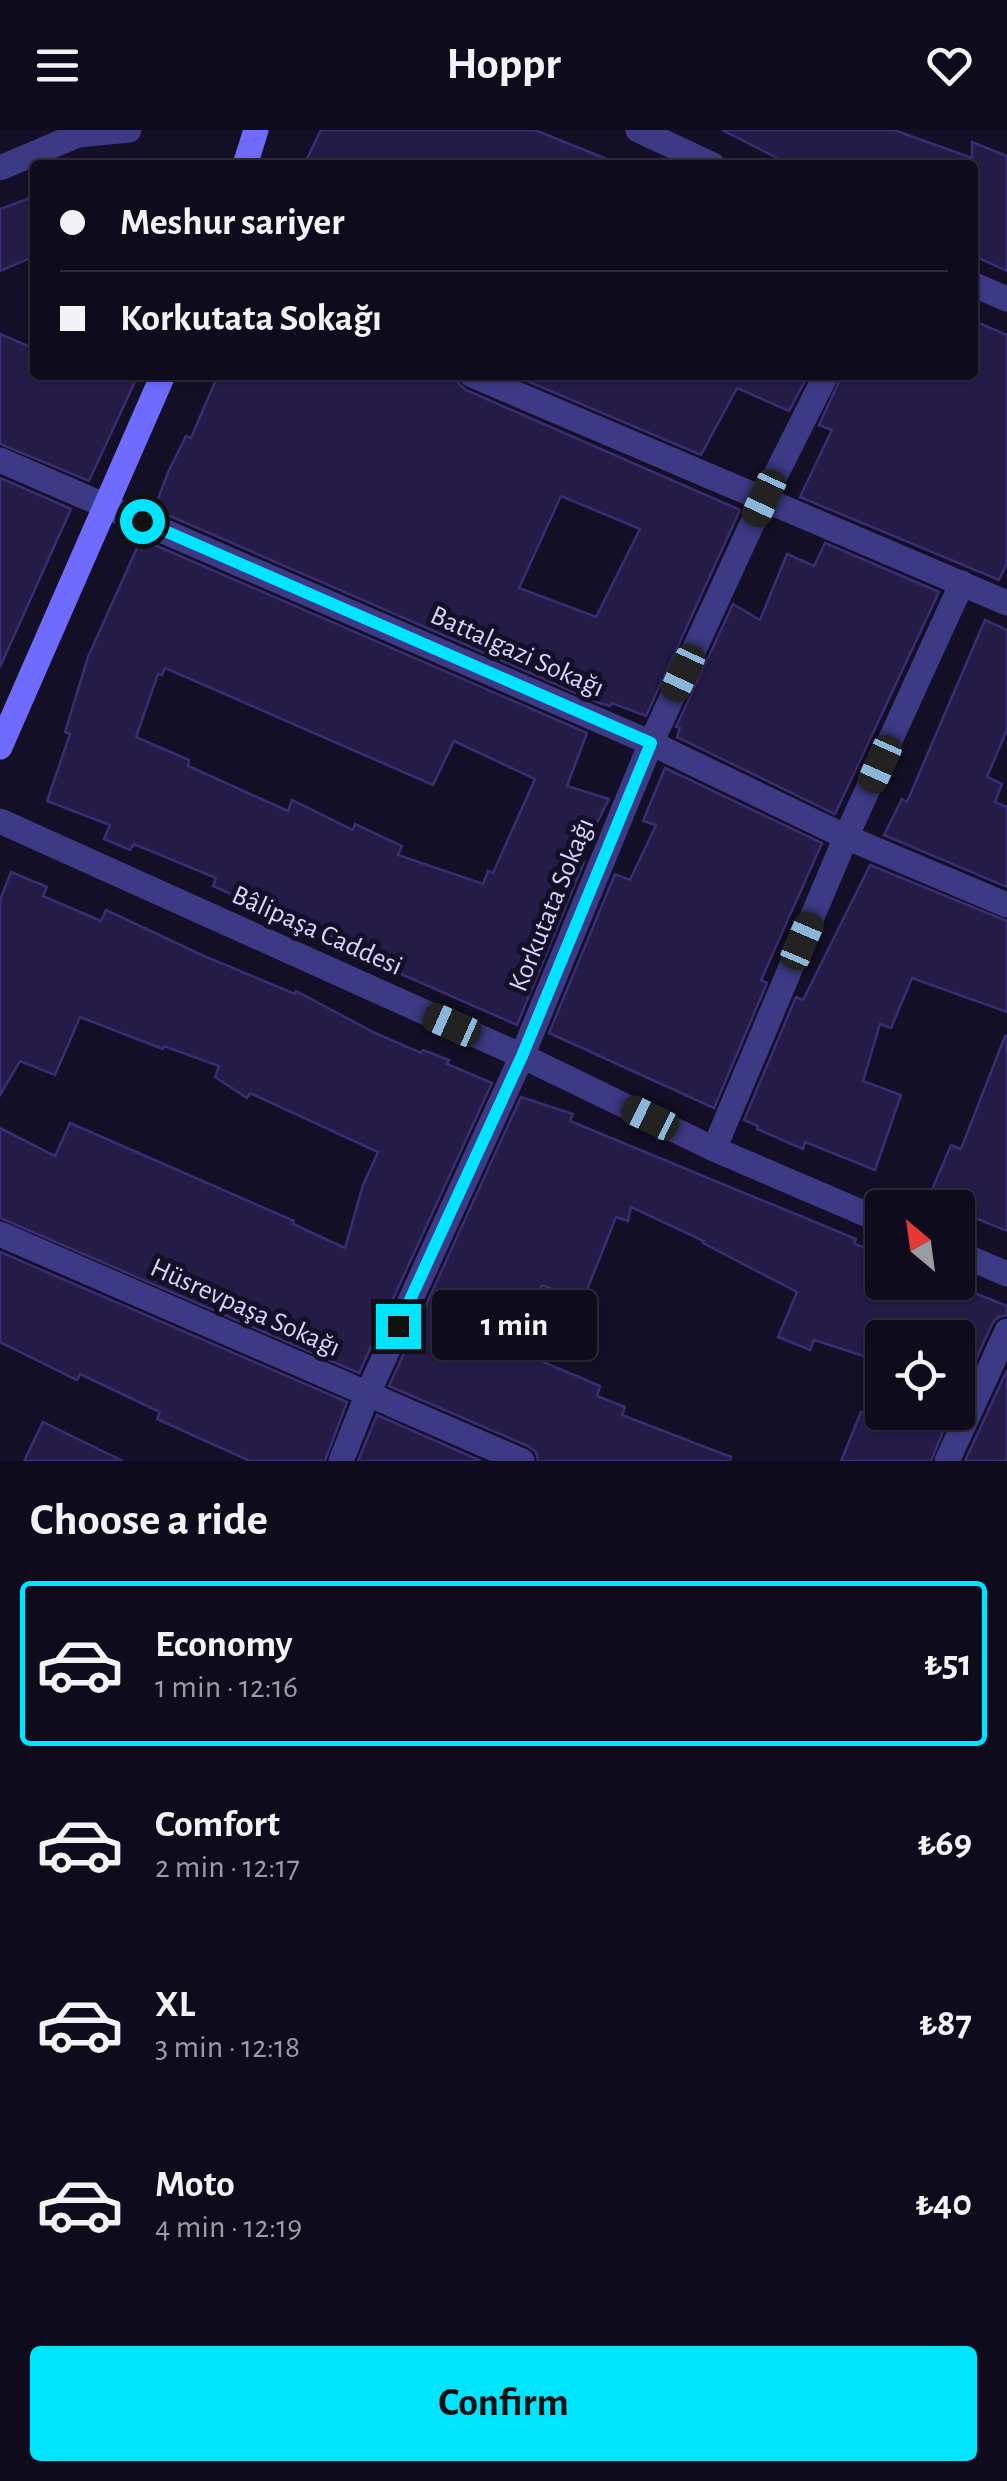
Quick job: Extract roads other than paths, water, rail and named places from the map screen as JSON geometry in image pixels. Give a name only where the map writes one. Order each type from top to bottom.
[{"type":"main road","points":[[246,160],[256,130]]},
{"type":"main road","points":[[0,747],[161,380]]},
{"type":"street","points":[[0,168],[81,132],[129,130]]},
{"type":"street","points":[[638,130],[701,160]]},
{"type":"street","points":[[978,287],[1007,299]]},
{"type":"street","points":[[484,380],[1007,603]]},
{"type":"street","name":"Korkutata Sokağı","points":[[341,1461],[522,1056],[651,743],[764,498],[823,380]]},
{"type":"street","name":"Battalgazi Sokağı","points":[[0,460],[651,743],[846,837],[1007,906]]},
{"type":"street","points":[[714,1149],[846,837],[962,583]]},
{"type":"street","name":"Bâlipaşa Caddesi","points":[[0,822],[522,1056],[714,1149],[865,1214]]},
{"type":"street","name":"Hüsrevpaşa Sokağı","points":[[0,1234],[522,1461]]},
{"type":"street","points":[[975,1260],[1007,1274]]},
{"type":"street","points":[[948,1461],[1007,1331]]}]
